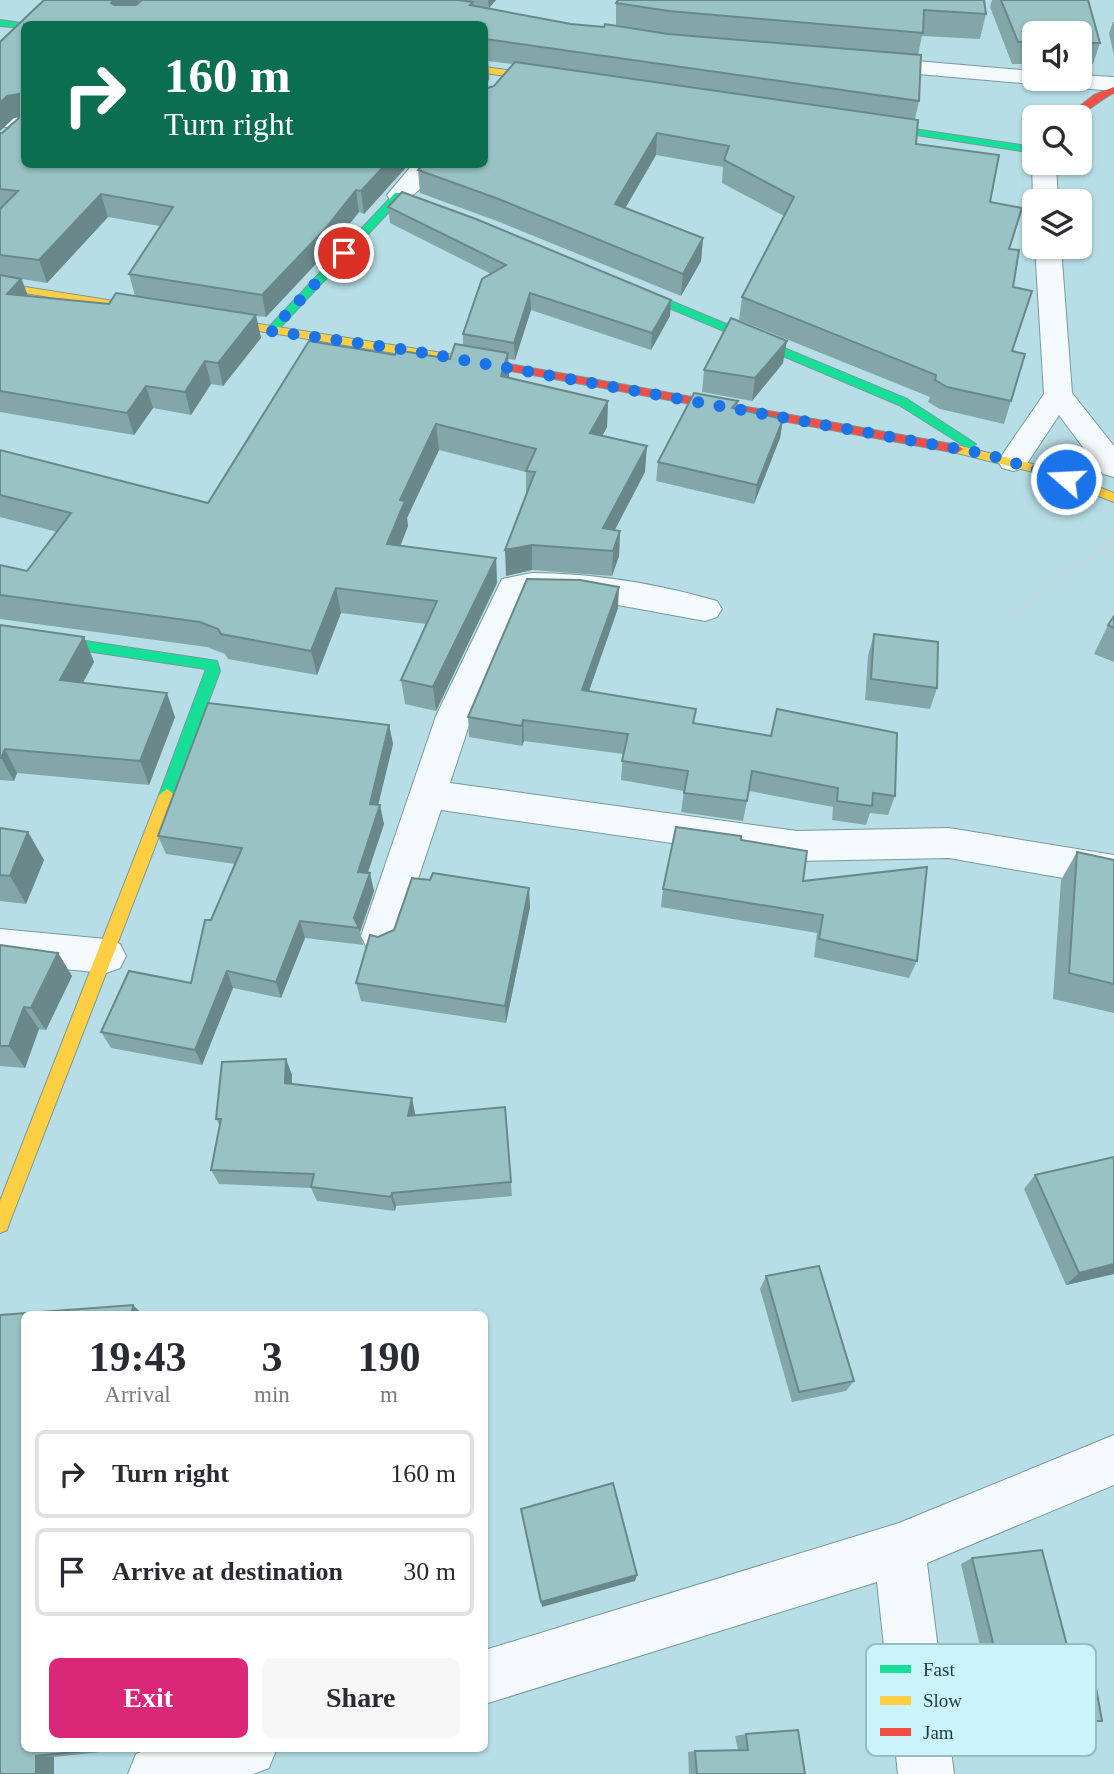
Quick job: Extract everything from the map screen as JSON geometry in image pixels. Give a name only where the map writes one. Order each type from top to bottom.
[{"type":"main road","points":[[0,23],[21,25]]},
{"type":"main road","points":[[488,70],[571,82]]},
{"type":"main road","points":[[1087,105],[1114,90]]},
{"type":"main road","points":[[845,121],[1022,148]]},
{"type":"main road","points":[[271,331],[399,195],[461,219]]},
{"type":"main road","points":[[602,276],[869,386],[903,402],[1000,458]]},
{"type":"main road","points":[[0,286],[271,331],[408,350],[1000,458],[1049,472],[1114,498]]},
{"type":"main road","points":[[0,633],[207,663],[212,668],[106,956],[0,1224]]},
{"type":"street","points":[[845,62],[1022,77]]},
{"type":"street","points":[[493,92],[511,73]]},
{"type":"street","points":[[1092,82],[1114,84]]},
{"type":"street","points":[[399,195],[423,168]]},
{"type":"street","points":[[1049,259],[1058,394],[1114,467]]},
{"type":"street","points":[[1000,458],[1058,394]]},
{"type":"street","points":[[381,936],[454,716],[514,587],[534,583],[566,586],[705,609]]},
{"type":"street","points":[[427,794],[797,846],[843,848],[949,843],[1114,871]]},
{"type":"street","points":[[0,946],[106,956]]},
{"type":"street","points":[[488,1676],[899,1549],[1114,1460]]},
{"type":"street","points":[[899,1549],[910,1644]]},
{"type":"street","points":[[156,1774],[235,1752]]},
{"type":"street","points":[[924,1756],[926,1774]]},
{"type":"path","points":[[1016,615],[1062,576],[1104,549],[1114,534]]},
{"type":"building","points":[[44,0],[114,0],[111,3],[114,5],[136,5],[142,0],[458,0],[473,2],[470,5],[571,24],[604,27],[605,24],[668,34],[921,55],[919,101],[488,39],[488,21],[22,21]]},
{"type":"building","points":[[618,0],[984,0],[986,14],[924,10],[923,33],[669,11],[616,3]]},
{"type":"building","points":[[1001,0],[1088,0],[1100,43],[1092,43],[1092,21],[1022,21],[1022,42],[1018,42]]},
{"type":"building","points":[[21,22],[21,168],[382,168],[361,191],[356,190],[325,229],[262,295],[129,274],[173,207],[101,194],[39,260],[0,255],[0,209],[18,191],[0,189],[0,133],[19,118],[19,94],[7,96],[0,103],[0,42]]},
{"type":"building","points":[[515,62],[918,120],[916,144],[999,155],[990,202],[1022,208],[1009,249],[1019,250],[1013,287],[1032,291],[1012,351],[1025,354],[1011,401],[947,387],[935,380],[936,375],[742,297],[794,197],[724,160],[729,146],[657,133],[615,204],[703,238],[683,274],[496,198],[418,170],[488,168],[488,88],[494,86]]},
{"type":"building","points":[[402,192],[476,219],[671,300],[652,333],[530,293],[514,343],[463,334],[482,279],[506,265],[388,207]]},
{"type":"building","points":[[0,275],[21,279],[7,294],[109,304],[116,293],[256,315],[218,363],[205,361],[185,392],[146,386],[127,413],[0,391]]},
{"type":"building","points":[[731,318],[787,341],[755,378],[704,370]]},
{"type":"building","points":[[309,341],[395,355],[397,350],[450,359],[455,344],[508,353],[501,376],[608,401],[590,433],[647,446],[603,528],[620,531],[613,551],[532,545],[505,550],[535,472],[526,471],[536,449],[436,424],[400,500],[405,501],[387,544],[496,558],[433,687],[401,680],[437,601],[336,588],[311,651],[221,634],[218,629],[200,622],[0,595],[0,565],[27,571],[71,513],[0,495],[0,450],[208,503]]},
{"type":"building","points":[[694,393],[738,401],[732,408],[783,419],[757,485],[658,462]]},
{"type":"building","points":[[527,579],[580,580],[619,587],[582,690],[696,709],[693,723],[771,736],[777,709],[897,733],[895,796],[873,793],[872,806],[837,801],[838,788],[752,771],[747,801],[684,793],[688,771],[622,761],[628,734],[523,720],[522,726],[468,717]]},
{"type":"building","points":[[1114,616],[1114,628],[1108,625]]},
{"type":"building","points":[[0,625],[84,637],[60,680],[167,693],[140,761],[5,749],[0,758]]},
{"type":"building","points":[[874,634],[938,642],[937,688],[871,679]]},
{"type":"building","points":[[208,703],[389,725],[370,804],[380,805],[358,872],[370,873],[354,918],[359,928],[300,921],[276,982],[227,971],[195,1050],[101,1032],[129,971],[191,983],[205,920],[211,920],[242,848],[158,836]]},
{"type":"building","points":[[676,827],[741,836],[741,840],[807,851],[803,881],[927,867],[917,961],[819,939],[823,915],[663,889]]},
{"type":"building","points":[[0,828],[28,832],[10,876],[0,875]]},
{"type":"building","points":[[1077,852],[1114,860],[1114,984],[1069,973]]},
{"type":"building","points":[[433,873],[529,888],[505,1006],[356,983],[370,935],[378,937],[394,930],[412,878],[430,880]]},
{"type":"building","points":[[0,945],[58,953],[31,1008],[24,1007],[9,1046],[0,1046]]},
{"type":"building","points":[[286,1059],[285,1083],[412,1098],[408,1116],[505,1107],[511,1182],[392,1193],[391,1197],[311,1187],[314,1174],[211,1170],[221,1119],[216,1119],[222,1062]]},
{"type":"building","points":[[1114,1157],[1114,1264],[1079,1273],[1035,1175]]},
{"type":"building","points":[[819,1266],[854,1381],[799,1392],[766,1276]]},
{"type":"building","points":[[133,1305],[132,1311],[53,1311]]},
{"type":"building","points":[[21,1313],[21,1752],[75,1752],[36,1756],[36,1774],[0,1774],[0,1315]]},
{"type":"building","points":[[613,1483],[637,1575],[541,1602],[521,1509]]},
{"type":"building","points":[[1042,1550],[1067,1644],[993,1644],[972,1558]]},
{"type":"building","points":[[1096,1687],[1102,1721],[1096,1721]]},
{"type":"building","points":[[798,1730],[805,1774],[697,1774],[695,1751],[748,1750],[746,1734]]},
{"type":"traffic: fast","points":[[0,23],[21,25]]},
{"type":"traffic: fast","points":[[867,125],[1022,148]]},
{"type":"traffic: fast","points":[[271,331],[399,195],[449,214]]},
{"type":"traffic: fast","points":[[621,284],[903,402],[970,444]]},
{"type":"traffic: fast","points":[[0,633],[212,665],[213,671],[167,795]]},
{"type":"traffic: slow","points":[[488,70],[558,80]]},
{"type":"traffic: slow","points":[[0,286],[487,364]]},
{"type":"traffic: slow","points":[[957,449],[1049,472],[1114,498]]},
{"type":"traffic: slow","points":[[0,1224],[167,795]]},
{"type":"traffic: jam","points":[[1087,105],[1114,90]]},
{"type":"traffic: jam","points":[[487,364],[957,449]]},
{"type":"route","points":[[344,253],[271,331],[408,350],[986,454],[1066,479]]}]
